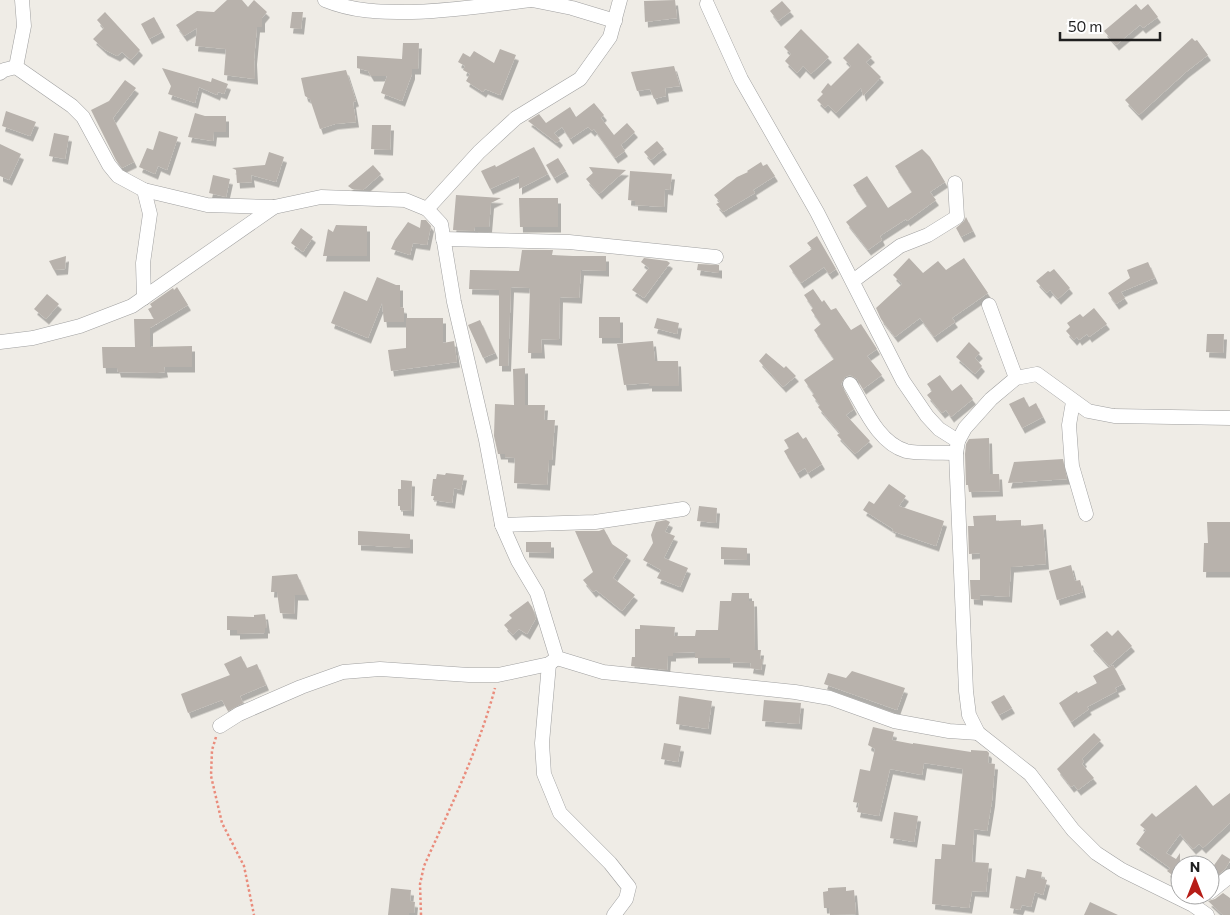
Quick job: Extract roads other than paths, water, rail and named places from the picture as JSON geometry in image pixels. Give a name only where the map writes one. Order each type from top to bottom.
[{"type":"street","points":[[16,67],[24,26],[22,0]]},
{"type":"street","points":[[325,0],[339,6],[372,12],[450,11],[531,0],[572,8],[615,21]]},
{"type":"street","points":[[427,209],[479,152],[516,118],[580,79],[610,37],[620,0]]},
{"type":"street","points":[[707,4],[741,79],[817,212],[903,381],[927,416],[957,447]]},
{"type":"street","points":[[0,73],[16,67],[72,106],[83,117],[109,165],[118,176],[144,190],[207,205],[274,207],[321,197],[405,200],[427,209],[441,224],[454,302],[486,440],[502,525],[518,561],[537,593],[553,661],[542,743],[544,774],[560,813],[610,863],[629,887],[626,899],[614,915]]},
{"type":"street","points":[[853,281],[900,246],[928,234],[957,217],[955,183]]},
{"type":"street","points":[[144,190],[150,214],[143,263],[144,298]]},
{"type":"street","points":[[0,342],[33,338],[80,326],[132,306],[274,207]]},
{"type":"street","points":[[443,239],[569,242],[716,257]]},
{"type":"street","points":[[989,305],[1016,378]]},
{"type":"street","points":[[1170,894],[1122,870],[1096,853],[1073,830],[1030,774],[978,734],[969,715],[966,691],[957,447],[965,428],[991,399],[1016,378],[1037,374],[1073,402],[1088,411],[1114,416],[1230,418]]},
{"type":"street","points":[[850,384],[881,435],[896,446],[906,451],[957,447]]},
{"type":"street","points":[[1073,402],[1069,425],[1072,466],[1086,514]]},
{"type":"street","points":[[502,525],[595,522],[683,509]]},
{"type":"street","points":[[220,726],[248,710],[301,687],[343,672],[380,669],[498,675],[553,661],[603,672],[795,692],[830,698],[894,721],[978,734]]},
{"type":"street","points":[[1220,884],[1230,876]]},
{"type":"street","points":[[1193,905],[1207,915]]}]
